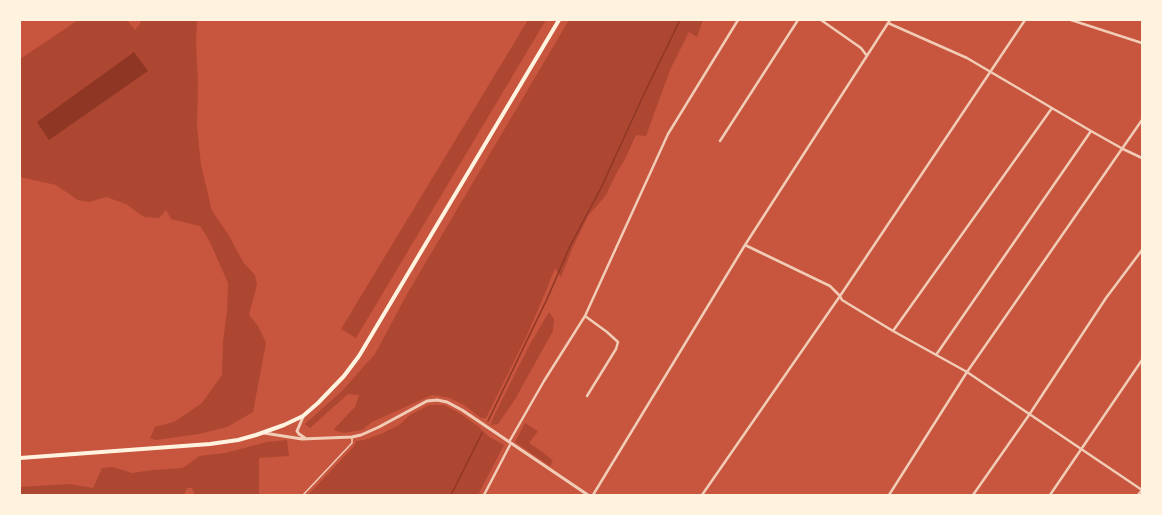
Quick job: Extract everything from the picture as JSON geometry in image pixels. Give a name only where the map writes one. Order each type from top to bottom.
[{"type":"highway","points":[[20,458],[210,444],[238,440],[264,433],[303,416],[318,404],[344,376],[359,356],[559,20]]},
{"type":"street","points":[[484,495],[510,443],[544,381],[585,316],[668,134],[738,20]]},
{"type":"street","points":[[720,141],[798,20]]},
{"type":"street","points":[[821,20],[861,48],[867,56]]},
{"type":"street","points":[[592,495],[745,245],[890,20]]},
{"type":"street","points":[[702,495],[840,296],[1025,20]]},
{"type":"street","points":[[1071,20],[1142,43]]},
{"type":"street","points":[[888,24],[967,58],[1091,131],[1142,158]]},
{"type":"street","points":[[893,331],[1052,108]]},
{"type":"street","points":[[889,495],[967,372],[1142,120]]},
{"type":"street","points":[[936,355],[1091,131]]},
{"type":"street","points":[[745,245],[830,286],[842,300],[893,331],[967,372],[1142,490],[1138,495]]},
{"type":"street","points":[[974,495],[1106,298],[1142,250]]},
{"type":"street","points":[[585,316],[618,342],[616,349],[587,396]]},
{"type":"street","points":[[1050,495],[1142,360]]},
{"type":"street","points":[[264,433],[309,439],[352,437],[361,435],[379,427],[427,401],[438,400],[447,402],[462,410],[588,495]]},
{"type":"street","points":[[303,416],[297,431],[299,434],[309,439]]},
{"type":"lane","points":[[303,495],[352,443],[352,437]]},
{"type":"shaded area","points":[[78,20],[127,20],[135,30],[141,20],[197,20],[197,127],[201,165],[212,211],[228,234],[243,262],[255,275],[257,285],[249,315],[258,326],[266,343],[253,412],[227,427],[199,434],[156,440],[150,438],[155,427],[174,422],[202,403],[222,375],[223,341],[227,312],[228,283],[209,240],[200,226],[171,219],[166,210],[159,218],[144,217],[126,204],[106,197],[89,202],[78,200],[56,185],[20,177],[20,59]]},
{"type":"shaded area","points":[[528,20],[546,20],[356,338],[341,329]]},
{"type":"shaded area","points":[[569,20],[703,20],[697,37],[689,32],[670,70],[646,136],[636,135],[606,195],[588,216],[561,277],[555,268],[527,335],[486,418],[481,418],[464,405],[450,398],[432,395],[372,422],[362,430],[344,433],[333,430],[355,407],[359,395],[348,394],[310,428],[305,424],[342,391],[375,354],[407,294]]},
{"type":"shaded area","points":[[134,52],[148,71],[49,140],[37,122]]},
{"type":"shaded area","points":[[549,312],[554,319],[553,331],[514,401],[498,424],[491,425],[492,420],[530,344]]},
{"type":"shaded area","points":[[429,405],[444,405],[461,414],[479,427],[488,436],[504,445],[478,495],[308,495],[354,446],[356,441],[381,434],[399,425],[410,415]]},
{"type":"shaded area","points":[[525,423],[538,431],[529,443],[553,461],[550,466],[515,442]]},
{"type":"shaded area","points":[[287,440],[289,456],[259,458],[259,495],[195,495],[192,488],[187,488],[184,495],[20,495],[20,487],[69,484],[93,488],[102,468],[113,467],[132,473],[183,468],[199,456],[225,453],[267,442]]},
{"type":"waterway","points":[[488,421],[547,299],[570,246],[601,188],[680,20]]},
{"type":"waterway","points":[[451,495],[482,433]]}]
